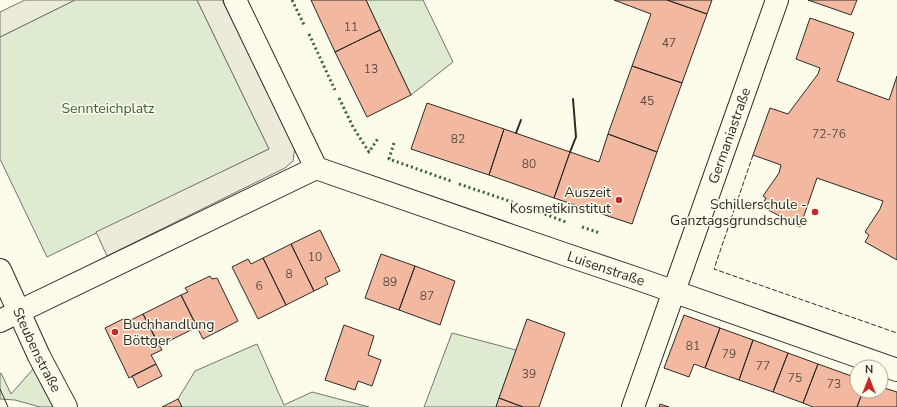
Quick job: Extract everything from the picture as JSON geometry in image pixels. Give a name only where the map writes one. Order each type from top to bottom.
[{"type":"street","points":[[9,316],[316,168],[235,0]]},
{"type":"street","name":"Germaniastraße","points":[[633,407],[777,0]]},
{"type":"street","name":"Luisenstraße","points":[[316,168],[897,370]]},
{"type":"street","name":"Steubenstraße","points":[[0,270],[9,316],[39,356],[66,407]]},
{"type":"green space","name":"Sennteichplatz","points":[[75,0],[197,0],[269,149],[47,257],[0,159],[0,37]]},
{"type":"green space","points":[[366,0],[423,0],[453,62],[411,95]]},
{"type":"green space","points":[[452,333],[516,350],[496,407],[424,407]]},
{"type":"green space","points":[[257,344],[284,405],[312,392],[369,407],[182,407],[178,399],[195,371]]},
{"type":"green space","points":[[34,368],[54,407],[40,407],[15,400],[0,399],[1,373],[11,394]]},
{"type":"shaded area","points":[[25,0],[75,0],[0,37],[0,12]]},
{"type":"shaded area","points":[[197,0],[222,0],[291,134],[295,147],[293,161],[285,168],[107,256],[96,232],[269,149]]},
{"type":"building","points":[[311,0],[366,0],[380,30],[335,52]]},
{"type":"building","points":[[614,0],[667,0],[707,14],[682,83],[632,66],[651,14]]},
{"type":"building","points":[[667,0],[712,0],[707,14]]},
{"type":"building","points":[[808,0],[857,0],[851,15]]},
{"type":"building","points":[[810,18],[854,33],[837,81],[889,100],[897,76],[897,260],[865,242],[869,235],[865,232],[880,209],[883,201],[817,178],[800,227],[761,206],[766,198],[763,196],[779,173],[781,165],[753,155],[770,108],[788,114],[818,74],[820,68],[796,59]]},
{"type":"building","points":[[380,30],[411,95],[367,117],[335,52]]},
{"type":"building","points":[[632,66],[682,83],[657,152],[608,134]]},
{"type":"building","points":[[427,103],[504,129],[489,175],[411,149]]},
{"type":"building","points":[[504,129],[570,152],[554,198],[489,175]]},
{"type":"building","points":[[608,134],[657,152],[632,224],[554,198],[570,152],[599,162]]},
{"type":"building","points":[[320,230],[340,271],[325,278],[328,284],[314,291],[291,244]]},
{"type":"building","points":[[291,244],[314,291],[286,305],[263,258]]},
{"type":"building","points":[[381,254],[415,266],[399,310],[365,298]]},
{"type":"building","points":[[263,258],[286,305],[258,319],[232,267],[248,259],[251,264]]},
{"type":"building","points":[[415,266],[455,281],[440,325],[399,310]]},
{"type":"building","points":[[210,276],[212,279],[217,278],[238,321],[203,339],[181,295],[188,292],[185,288]]},
{"type":"building","points":[[181,295],[197,327],[159,346],[143,314]]},
{"type":"building","points":[[143,314],[162,350],[151,355],[156,364],[129,378],[105,328],[123,319],[125,323]]},
{"type":"building","points":[[684,315],[720,328],[705,368],[694,364],[689,377],[664,368]]},
{"type":"building","points":[[527,319],[565,333],[539,407],[523,407],[499,398]]},
{"type":"building","points":[[344,325],[374,336],[368,355],[381,360],[372,386],[358,381],[355,390],[325,380]]},
{"type":"building","points":[[720,328],[753,340],[739,380],[705,368]]},
{"type":"building","points":[[753,340],[788,353],[773,392],[739,380]]},
{"type":"building","points":[[788,353],[818,364],[803,403],[773,392]]},
{"type":"building","points":[[156,364],[162,376],[138,388],[132,376]]},
{"type":"building","points":[[818,364],[849,375],[849,399],[860,399],[857,407],[813,407],[803,403]]},
{"type":"building","points":[[889,390],[897,392],[897,407],[857,407],[860,399],[889,399]]},
{"type":"building","points":[[499,398],[523,407],[496,407]]},
{"type":"building","points":[[178,399],[182,407],[162,407]]},
{"type":"building","points":[[660,404],[669,407],[659,407]]},
{"type":"tram line","points":[[0,389],[8,407]]},
{"type":"hedge","points":[[292,0],[305,27]]},
{"type":"hedge","points":[[309,34],[335,90]]},
{"type":"hedge","points":[[339,98],[353,127],[369,152],[379,137]]},
{"type":"hedge","points":[[394,143],[389,159],[451,181]]},
{"type":"hedge","points":[[459,184],[518,204]]},
{"type":"hedge","points":[[526,207],[566,222]]},
{"type":"hedge","points":[[582,227],[600,233]]},
{"type":"fence","points":[[753,155],[714,269],[897,333]]},
{"type":"wall","points":[[570,152],[576,137],[573,99]]},
{"type":"wall","points":[[516,133],[521,120]]},
{"type":"place","name":"Auszeit Kosmetikinstitut","points":[[619,200]]},
{"type":"place","name":"Schillerschule - Ganztagsgrundschule","points":[[815,212]]},
{"type":"place","name":"Buchhandlung Böttger","points":[[115,332]]}]
